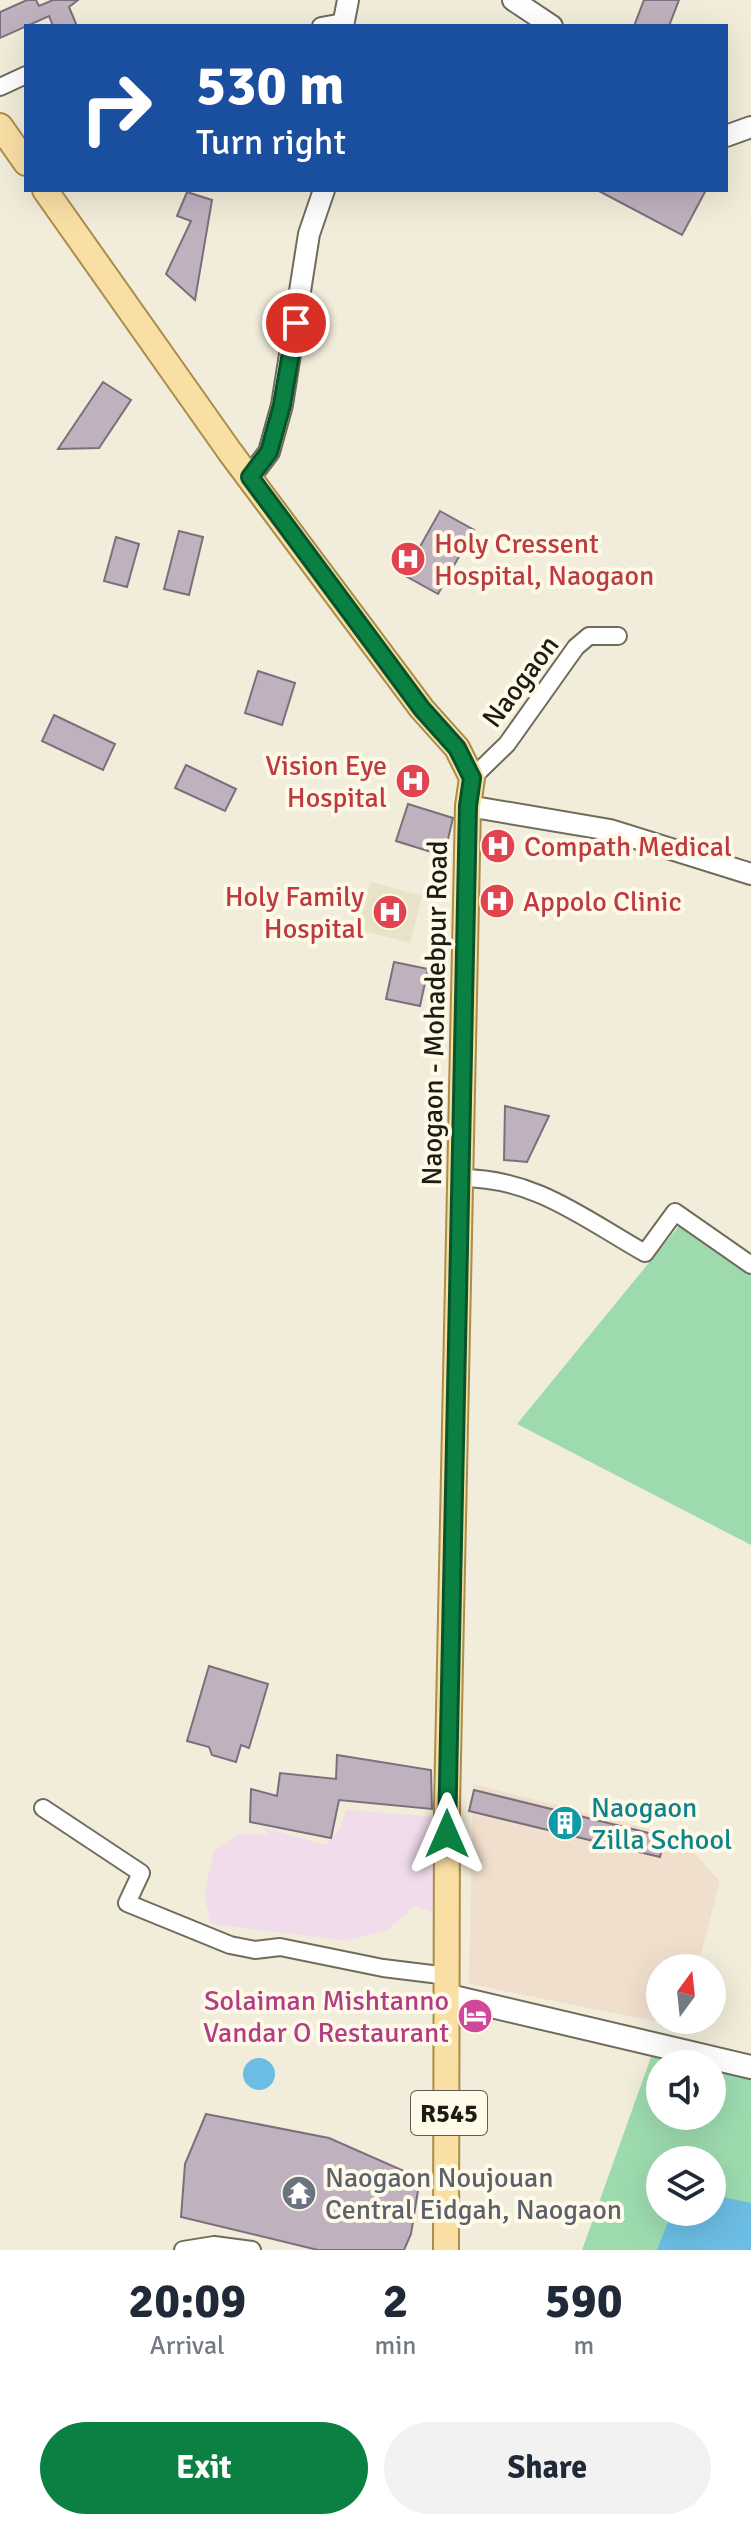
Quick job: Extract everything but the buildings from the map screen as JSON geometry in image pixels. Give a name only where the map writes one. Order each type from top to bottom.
[{"type":"main road","points":[[0,126],[24,160]]},
{"type":"main road","points":[[46,192],[250,477],[422,709],[457,748],[472,778]]},
{"type":"main road","name":"Naogaon - Mohadebpur Road","points":[[449,1986],[447,1806],[468,806],[472,778]]},
{"type":"main road","points":[[449,1986],[751,2067]]},
{"type":"main road","name":"R545","points":[[446,2250],[449,1986]]},
{"type":"street","points":[[343,24],[348,0]]},
{"type":"street","points":[[513,0],[549,24]]},
{"type":"street","points":[[0,87],[24,76]]},
{"type":"street","points":[[728,135],[751,127]]},
{"type":"street","points":[[250,477],[269,452],[282,405],[309,234],[323,192]]},
{"type":"street","name":"Naogaon","points":[[472,778],[507,744],[576,647],[589,636],[618,636]]},
{"type":"street","points":[[468,806],[610,830],[751,874]]},
{"type":"street","points":[[461,1178],[495,1178],[525,1186],[645,1253],[675,1212],[751,1265]]},
{"type":"street","points":[[43,1808],[141,1873],[127,1903],[230,1945],[255,1950],[292,1948],[449,1986]]},
{"type":"street","points":[[183,2250],[214,2245],[252,2250]]},
{"type":"shaded area","name":"Holy Family Hospital","points":[[371,882],[422,896],[410,943],[357,929]]},
{"type":"shaded area","points":[[473,1784],[681,1837],[720,1882],[701,1954],[646,1954],[646,2019],[469,1984]]},
{"type":"shaded area","points":[[346,1810],[440,1817],[436,1914],[415,1906],[389,1929],[348,1941],[211,1924],[204,1895],[214,1851],[239,1834],[269,1835],[262,1827],[326,1845],[340,1828]]},
{"type":"green space","points":[[679,1226],[751,1273],[751,1545],[517,1424]]},
{"type":"green space","points":[[646,2071],[646,2130],[726,2130],[726,2073],[751,2079],[751,2250],[582,2250]]},
{"type":"water","points":[[259,2058],[270,2063],[275,2074],[270,2085],[259,2090],[248,2085],[243,2074],[248,2063]]},
{"type":"water","points":[[726,2198],[751,2203],[751,2250],[657,2250],[666,2226],[726,2226]]},
{"type":"place","name":"Holy Cressent Hospital, Naogaon","points":[[408,559]]},
{"type":"place","name":"Vision Eye Hospital","points":[[413,781]]},
{"type":"place","name":"Compath Medical","points":[[498,846]]},
{"type":"place","name":"Appolo Clinic","points":[[497,901]]},
{"type":"place","name":"Holy Family Hospital","points":[[390,912]]},
{"type":"place","name":"Naogaon Zilla School","points":[[565,1823]]},
{"type":"place","name":"Solaiman Mishtanno Vandar O Restaurant","points":[[475,2016]]},
{"type":"place","name":"Naogaon Noujouan Central Eidgah, Naogaon","points":[[299,2193]]},
{"type":"route","points":[[296,323],[282,405],[269,452],[250,477],[422,709],[457,748],[472,778],[468,806],[447,1834]]}]
